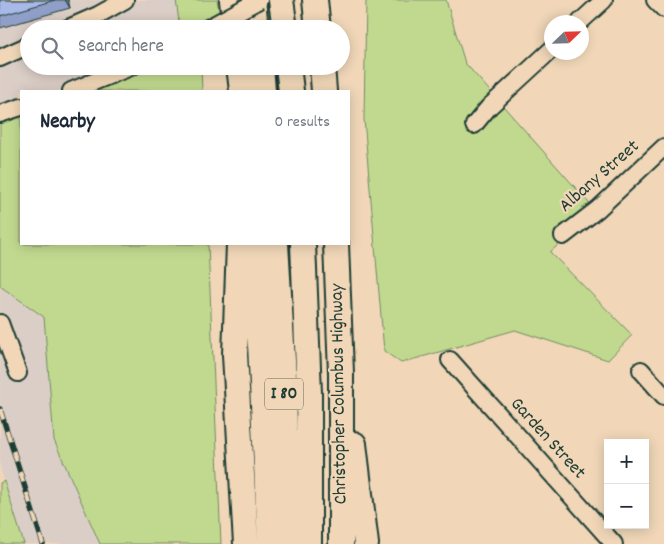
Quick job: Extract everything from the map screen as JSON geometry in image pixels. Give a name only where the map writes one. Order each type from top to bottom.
[{"type":"highway","points":[[232,0],[234,20]]},
{"type":"highway","points":[[253,0],[255,20]]},
{"type":"highway","points":[[281,0],[283,20]]},
{"type":"highway","points":[[315,0],[317,20]]},
{"type":"highway","points":[[240,75],[242,90]]},
{"type":"highway","points":[[262,75],[263,90]]},
{"type":"highway","points":[[289,75],[291,90]]},
{"type":"highway","points":[[323,75],[324,90]]},
{"type":"highway","points":[[239,245],[234,355],[246,544]]},
{"type":"highway","points":[[256,245],[270,544]]},
{"type":"highway","name":"I 80","points":[[276,245],[284,378],[287,544]]},
{"type":"highway","name":"Christopher Columbus Highway","points":[[303,245],[309,393],[309,544]]},
{"type":"highway","name":"Christopher Columbus Highway","points":[[336,245],[341,373],[341,544]]},
{"type":"highway","points":[[339,321],[366,544]]},
{"type":"street","points":[[87,20],[125,0]]},
{"type":"street","points":[[222,20],[259,0]]},
{"type":"street","points":[[588,15],[604,0]]},
{"type":"street","points":[[655,0],[664,9]]},
{"type":"street","points":[[0,58],[20,49]]},
{"type":"street","points":[[474,125],[489,107],[544,56]]},
{"type":"street","points":[[74,90],[111,75]]},
{"type":"street","points":[[0,114],[20,107]]},
{"type":"street","name":"Albany Street","points":[[563,236],[598,209],[664,147]]},
{"type":"street","points":[[0,323],[18,373]]},
{"type":"street","name":"Garden Street","points":[[450,360],[614,544]]},
{"type":"street","points":[[641,370],[664,396]]},
{"type":"shaded area","points":[[0,0],[176,0],[179,20],[20,20],[20,75],[113,75],[71,90],[20,90],[20,107],[0,115]]},
{"type":"shaded area","points":[[0,286],[44,317],[54,440],[100,544],[24,544],[0,468]]},
{"type":"green space","points":[[176,0],[217,0],[221,20],[179,20]]},
{"type":"green space","points":[[366,0],[446,0],[465,63],[597,212],[550,252],[632,335],[608,360],[515,330],[401,363],[384,351],[364,119]]},
{"type":"green space","points":[[113,75],[201,75],[202,90],[71,90]]},
{"type":"green space","points":[[20,107],[20,245],[208,245],[221,544],[100,544],[54,440],[44,317],[0,286],[0,115]]},
{"type":"green space","points":[[4,481],[24,544],[0,544],[0,483]]},
{"type":"building","points":[[0,0],[55,0],[0,16]]},
{"type":"railway","points":[[0,409],[43,544]]}]
